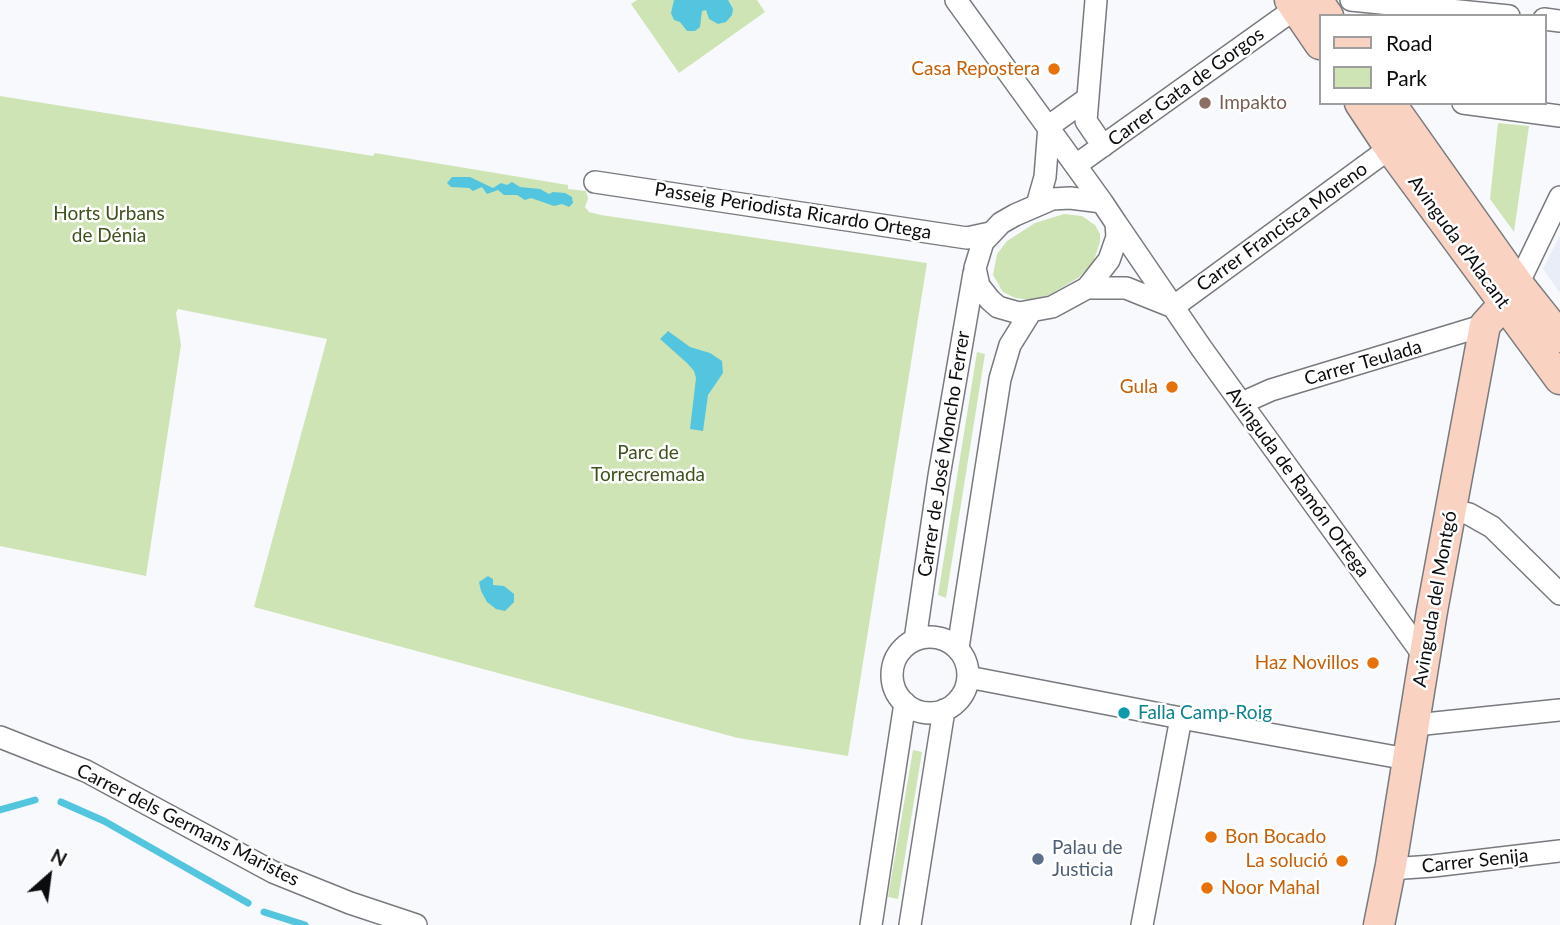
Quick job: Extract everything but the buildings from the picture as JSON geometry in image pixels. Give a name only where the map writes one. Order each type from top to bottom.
[{"type":"main road","name":"Avinguda d'Alacant","points":[[1361,105],[1390,148],[1511,293],[1560,337]]},
{"type":"main road","name":"Avinguda d'Alacant","points":[[1391,105],[1511,293],[1560,379]]},
{"type":"main road","points":[[1485,325],[1511,293]]},
{"type":"main road","name":"Avinguda del Montgó","points":[[1379,925],[1424,656],[1485,325]]},
{"type":"street","points":[[956,0],[1049,126],[1102,202],[1116,223],[1114,249],[1099,274],[1087,288],[1052,307],[1030,313],[1008,311],[990,300],[979,286],[975,268],[983,242],[1008,219],[1052,199],[1102,202]]},
{"type":"street","points":[[1096,0],[1086,121],[1103,146]]},
{"type":"street","points":[[1322,4],[1478,14]]},
{"type":"street","name":"Carrer Gata de Gorgos","points":[[1076,165],[1322,4]]},
{"type":"street","points":[[1037,205],[1045,177],[1049,126],[1088,98]]},
{"type":"street","points":[[1478,105],[1560,116]]},
{"type":"street","name":"Carrer Francisca Moreno","points":[[1173,307],[1390,148]]},
{"type":"street","name":"Passeig Periodista Ricardo Ortega","points":[[595,182],[967,238],[990,233]]},
{"type":"street","points":[[1511,293],[1560,197]]},
{"type":"street","name":"Avinguda de Ramón Ortega","points":[[1116,223],[1173,307],[1424,656]]},
{"type":"street","name":"Carrer de José Moncho Ferrer","points":[[915,640],[939,476],[975,268]]},
{"type":"street","points":[[1087,288],[1126,288],[1173,307]]},
{"type":"street","points":[[957,648],[1000,379],[1010,345],[1030,313]]},
{"type":"street","name":"Carrer Teulada","points":[[1242,403],[1271,390],[1485,325]]},
{"type":"street","points":[[1451,510],[1469,514],[1492,527],[1560,594]]},
{"type":"street","points":[[933,637],[950,642],[957,648],[964,657],[968,677],[966,689],[960,698],[944,710],[928,713],[905,703],[894,684],[894,664],[905,646],[915,640],[933,637]]},
{"type":"street","points":[[968,677],[1407,759]]},
{"type":"street","points":[[871,925],[905,703]]},
{"type":"street","points":[[910,925],[944,710]]},
{"type":"street","points":[[1413,722],[1425,724],[1560,710]]},
{"type":"street","points":[[1142,925],[1181,718]]},
{"type":"street","name":"Carrer dels Germans Maristes","points":[[0,737],[86,771],[273,872],[350,903],[416,925]]},
{"type":"street","name":"Carrer Senija","points":[[1391,864],[1404,868],[1433,866],[1560,851]]},
{"type":"shaded area","points":[[1560,235],[1560,293],[1543,269]]},
{"type":"green space","points":[[637,0],[757,0],[765,12],[679,73],[631,4]]},
{"type":"green space","name":"Parc de Torrecremada","points":[[0,96],[568,185],[568,189],[586,191],[588,199],[585,207],[589,212],[601,215],[927,263],[848,756],[738,738],[254,607],[327,339],[178,309],[176,313],[181,345],[146,576],[0,546]]},
{"type":"green space","points":[[1498,123],[1529,126],[1514,232],[1490,199]]},
{"type":"green space","points":[[1064,214],[1082,216],[1095,225],[1100,234],[1100,242],[1093,263],[1078,278],[1049,295],[1032,300],[1015,298],[1003,292],[993,275],[997,254],[1007,241],[1035,223]]},
{"type":"green space","points":[[977,352],[985,354],[946,598],[938,595]]},
{"type":"green space","points":[[913,750],[922,752],[898,899],[888,897]]},
{"type":"water","points":[[674,0],[728,0],[733,9],[732,15],[726,22],[718,24],[709,19],[706,10],[702,11],[700,27],[695,31],[687,31],[680,22],[674,20],[671,13]]},
{"type":"water","points":[[452,177],[470,177],[493,188],[501,183],[507,185],[512,182],[520,187],[540,189],[549,194],[565,193],[572,197],[573,203],[569,207],[562,204],[554,206],[531,198],[525,200],[517,195],[504,195],[498,190],[487,194],[482,187],[473,191],[469,188],[451,187],[447,183]]},
{"type":"water","points":[[668,331],[690,347],[710,353],[722,361],[723,373],[708,395],[703,431],[690,429],[696,378],[687,363],[660,339]]},
{"type":"water","points":[[488,576],[493,579],[493,585],[504,586],[514,594],[514,602],[505,611],[496,609],[487,602],[481,591],[479,582]]},
{"type":"waterway","points":[[0,810],[35,800]]},
{"type":"waterway","points":[[61,802],[104,821],[248,903]]},
{"type":"waterway","points":[[264,912],[305,925]]},
{"type":"place","name":"Casa Repostera","points":[[1054,69]]},
{"type":"place","name":"Impakto","points":[[1205,103]]},
{"type":"place","name":"Gula","points":[[1172,387]]},
{"type":"place","name":"Haz Novillos","points":[[1373,663]]},
{"type":"place","name":"Falla Camp-Roig","points":[[1124,713]]},
{"type":"place","name":"Bon Bocado","points":[[1211,837]]},
{"type":"place","name":"Palau de Justicia","points":[[1038,859]]},
{"type":"place","name":"La solució","points":[[1342,861]]},
{"type":"place","name":"Noor Mahal","points":[[1207,888]]},
{"type":"park label","name":"Horts Urbans de Dénia","points":[[109,225]]}]
